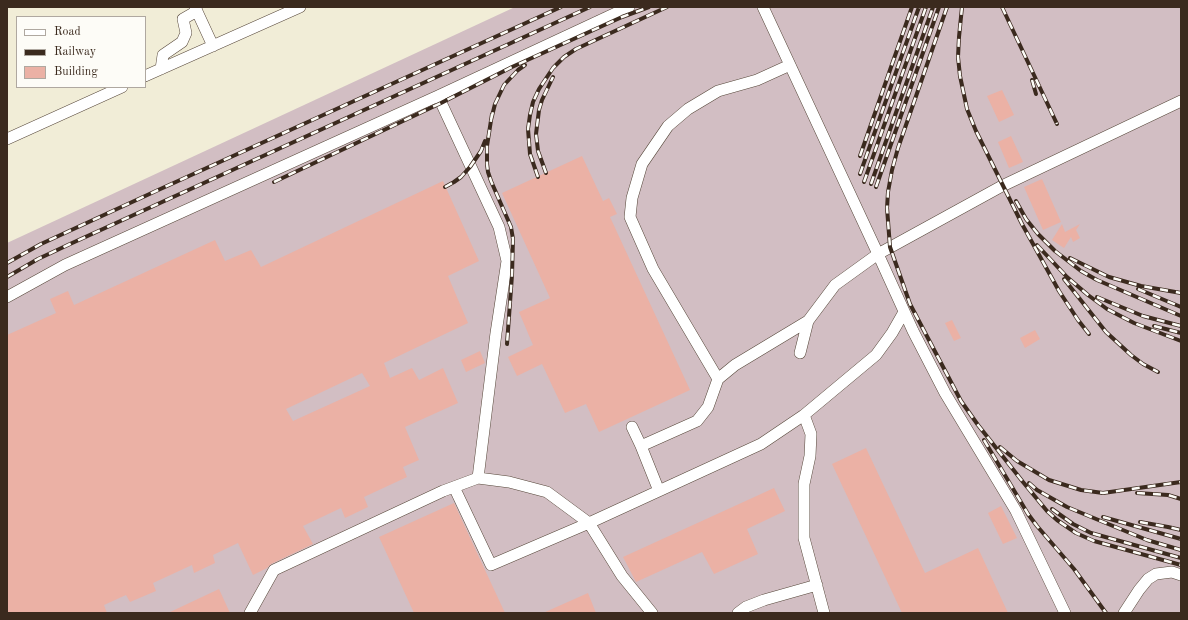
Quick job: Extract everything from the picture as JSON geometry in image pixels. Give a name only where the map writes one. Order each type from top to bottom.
[{"type":"street","points":[[146,76],[300,7]]},
{"type":"street","points":[[7,297],[65,265],[438,96],[630,7]]},
{"type":"street","points":[[763,7],[913,331],[946,393],[1016,511],[1065,613]]},
{"type":"street","points":[[161,69],[163,55],[182,42],[186,33],[183,19],[196,9],[213,46]]},
{"type":"street","points":[[718,379],[653,269],[630,217],[632,198],[642,164],[668,126],[688,109],[718,91],[757,80],[790,65]]},
{"type":"street","points":[[7,139],[120,88]]},
{"type":"street","points":[[438,96],[498,228],[507,261],[496,333],[478,478]]},
{"type":"street","points":[[641,446],[697,421],[708,407],[718,379],[735,364],[808,321],[835,285],[878,254],[1002,186],[1181,100]]},
{"type":"street","points":[[454,487],[491,565],[589,523],[761,444],[804,414],[876,355],[892,333],[904,312]]},
{"type":"street","points":[[800,353],[808,321]]},
{"type":"street","points":[[804,414],[811,434],[810,456],[804,484],[804,538],[824,613]]},
{"type":"street","points":[[632,427],[659,491]]},
{"type":"street","points":[[250,613],[274,570],[454,487],[478,478],[509,482],[547,492],[589,523],[622,576],[652,613]]},
{"type":"street","points":[[1124,613],[1148,579],[1156,574],[1167,572],[1181,575]]},
{"type":"street","points":[[738,613],[746,607],[764,600],[817,586]]},
{"type":"shaded area","points":[[515,7],[1181,7],[1181,613],[7,613],[7,243]]},
{"type":"building","points":[[1002,90],[1014,115],[999,122],[987,96]]},
{"type":"building","points":[[1011,136],[1023,162],[1009,168],[998,142]]},
{"type":"building","points":[[582,156],[603,201],[609,198],[617,214],[610,217],[690,390],[599,432],[586,404],[565,413],[542,364],[517,376],[508,357],[533,345],[519,312],[550,298],[502,193]]},
{"type":"building","points":[[1042,179],[1061,222],[1043,230],[1024,187]]},
{"type":"building","points":[[443,181],[479,261],[448,276],[468,323],[384,363],[390,378],[412,368],[419,380],[443,368],[458,403],[405,427],[419,460],[403,467],[407,477],[364,497],[368,507],[345,518],[341,508],[303,526],[313,544],[271,564],[267,568],[253,575],[238,543],[213,555],[215,563],[194,573],[192,565],[153,583],[156,591],[130,602],[126,595],[104,605],[107,613],[7,613],[7,335],[56,313],[50,299],[68,291],[74,305],[215,240],[225,261],[251,250],[261,267]],"holes":[[[362,373],[370,386],[293,421],[286,409]]]},
{"type":"building","points":[[1062,224],[1065,232],[1080,224],[1076,230],[1080,238],[1073,242],[1071,237],[1064,248],[1052,240]]},
{"type":"building","points":[[952,320],[961,338],[954,341],[945,323]]},
{"type":"building","points":[[1035,330],[1040,339],[1025,348],[1020,338]]},
{"type":"building","points":[[480,351],[485,363],[466,372],[461,360]]},
{"type":"building","points":[[866,448],[925,573],[978,548],[1008,613],[902,613],[832,464]]},
{"type":"building","points":[[774,488],[785,511],[747,529],[758,554],[714,574],[702,552],[636,582],[623,557]]},
{"type":"building","points":[[454,503],[505,613],[414,613],[379,537]]},
{"type":"building","points":[[1001,506],[1017,538],[1003,544],[988,513]]},
{"type":"building","points":[[219,589],[230,613],[168,613]]},
{"type":"building","points":[[588,593],[596,613],[543,613]]},
{"type":"railway","points":[[7,263],[41,244],[561,7]]},
{"type":"railway","points":[[7,277],[38,259],[70,244],[590,7]]},
{"type":"railway","points":[[274,182],[441,103],[512,67],[622,17],[649,7]]},
{"type":"railway","points":[[538,177],[530,154],[528,129],[533,102],[539,89],[553,68],[564,57],[576,49],[667,7]]},
{"type":"railway","points":[[860,156],[912,7]]},
{"type":"railway","points":[[860,174],[919,7]]},
{"type":"railway","points":[[864,182],[926,7]]},
{"type":"railway","points":[[871,184],[933,7]]},
{"type":"railway","points":[[876,187],[939,7]]},
{"type":"railway","points":[[947,7],[898,148],[888,192],[887,208],[890,247],[910,304],[961,401],[978,425],[1047,511],[1076,533],[1094,541],[1181,565]]},
{"type":"railway","points":[[962,7],[958,57],[960,76],[967,109],[976,131],[1022,224],[1059,291],[1089,334]]},
{"type":"railway","points":[[1002,7],[1057,124]]},
{"type":"railway","points":[[491,120],[495,104],[504,85],[518,70],[525,65]]},
{"type":"railway","points":[[546,173],[538,151],[536,134],[539,110],[553,77]]},
{"type":"railway","points":[[1032,80],[1036,94]]},
{"type":"railway","points":[[492,114],[487,146],[488,172],[511,227],[513,239],[507,344]]},
{"type":"railway","points":[[445,187],[461,177],[470,167],[481,151],[485,141]]},
{"type":"railway","points":[[1016,201],[1026,219],[1038,234],[1055,251],[1081,271],[1097,280],[1181,316]]},
{"type":"railway","points":[[1037,245],[1067,277],[1107,309],[1134,323],[1181,341]]},
{"type":"railway","points":[[1070,258],[1109,277],[1141,286],[1181,293]]},
{"type":"railway","points":[[1064,279],[1106,332],[1131,355],[1143,364],[1158,372]]},
{"type":"railway","points":[[1138,289],[1181,307]]},
{"type":"railway","points":[[1097,297],[1143,316],[1181,326]]},
{"type":"railway","points":[[1154,326],[1181,333]]},
{"type":"railway","points":[[984,440],[1028,514],[1074,569],[1106,613]]},
{"type":"railway","points":[[1000,447],[1017,461],[1049,480],[1081,490],[1103,493],[1181,482]]},
{"type":"railway","points":[[1029,483],[1037,490],[1067,507],[1147,540],[1181,550]]},
{"type":"railway","points":[[1137,493],[1168,495],[1181,499]]},
{"type":"railway","points":[[1052,509],[1073,524],[1091,533],[1181,558]]},
{"type":"railway","points":[[1103,517],[1181,539]]},
{"type":"railway","points":[[1140,522],[1181,530]]}]
